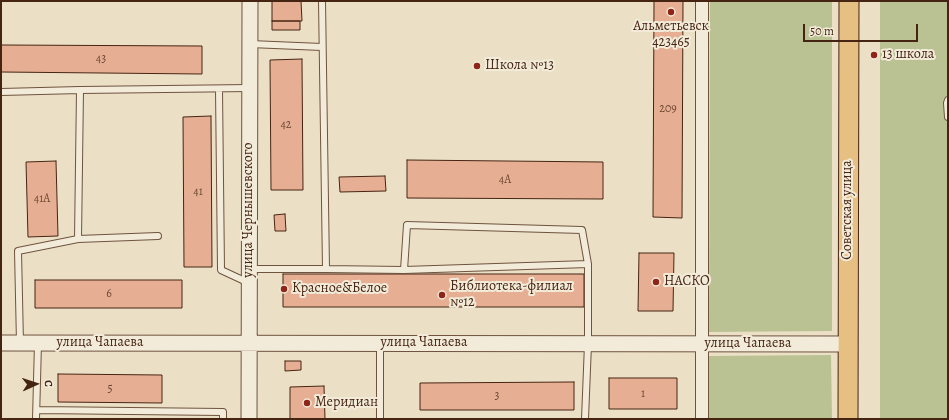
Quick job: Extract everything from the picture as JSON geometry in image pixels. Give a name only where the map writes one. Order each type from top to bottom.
[{"type":"main road","name":"Советская улица","points":[[848,419],[849,1]]},
{"type":"street","name":"улица Чернышевского","points":[[249,419],[250,1]]},
{"type":"street","points":[[702,1],[702,419]]},
{"type":"street","name":"улица Чапаева","points":[[1,343],[848,344]]},
{"type":"lane","points":[[322,1],[326,269]]},
{"type":"lane","points":[[249,44],[322,47]]},
{"type":"lane","points":[[1,92],[250,88]]},
{"type":"lane","points":[[220,89],[221,270],[249,276],[326,269],[404,270],[588,264]]},
{"type":"lane","points":[[78,239],[80,90]]},
{"type":"lane","points":[[948,100],[948,118]]},
{"type":"lane","points":[[404,270],[407,225],[582,230],[588,264],[588,344],[585,419]]},
{"type":"lane","points":[[20,343],[18,251],[78,239],[158,236]]},
{"type":"lane","points":[[36,419],[38,343]]},
{"type":"lane","points":[[380,343],[380,419]]},
{"type":"lane","points":[[36,410],[223,412],[223,419]]},
{"type":"green space","points":[[710,1],[832,1],[832,331],[709,332]]},
{"type":"green space","points":[[880,1],[948,1],[948,419],[880,419]]},
{"type":"green space","points":[[831,355],[832,419],[708,419],[708,356]]},
{"type":"building","points":[[272,1],[301,1],[302,21],[272,21]]},
{"type":"building","points":[[654,1],[683,1],[682,218],[653,217]]},
{"type":"building","points":[[272,21],[300,21],[300,30],[272,30]]},
{"type":"building","points":[[1,45],[202,46],[202,74],[1,72]]},
{"type":"building","points":[[302,59],[303,190],[271,190],[270,60]]},
{"type":"building","points":[[211,116],[212,267],[184,267],[183,117]]},
{"type":"building","points":[[407,160],[603,162],[603,199],[407,198]]},
{"type":"building","points":[[56,161],[58,236],[28,237],[26,162]]},
{"type":"building","points":[[385,176],[386,191],[340,192],[339,177]]},
{"type":"building","points":[[285,214],[286,231],[275,231],[274,215]]},
{"type":"building","name":"НАСКО","points":[[639,253],[674,253],[673,311],[638,311]]},
{"type":"building","points":[[283,274],[584,274],[584,307],[283,307]]},
{"type":"building","points":[[35,280],[182,280],[182,308],[35,308]]},
{"type":"building","points":[[285,361],[301,361],[301,370],[285,371]]},
{"type":"building","points":[[58,374],[162,375],[162,403],[58,402]]},
{"type":"building","points":[[609,378],[677,378],[677,409],[609,409]]},
{"type":"building","points":[[574,382],[574,410],[420,410],[420,383]]},
{"type":"building","name":"Меридиан","points":[[324,386],[325,419],[290,419],[290,387]]},
{"type":"place","name":"Альметьевск 423465","points":[[671,12]]},
{"type":"place","name":"13 школа","points":[[874,55]]},
{"type":"place","name":"Школа №13","points":[[477,66]]},
{"type":"place","name":"НАСКО","points":[[656,282]]},
{"type":"place","name":"Красное&Белое","points":[[284,289]]},
{"type":"place","name":"Библиотека-филиал №12","points":[[442,295]]},
{"type":"place","name":"Меридиан","points":[[307,403]]}]
